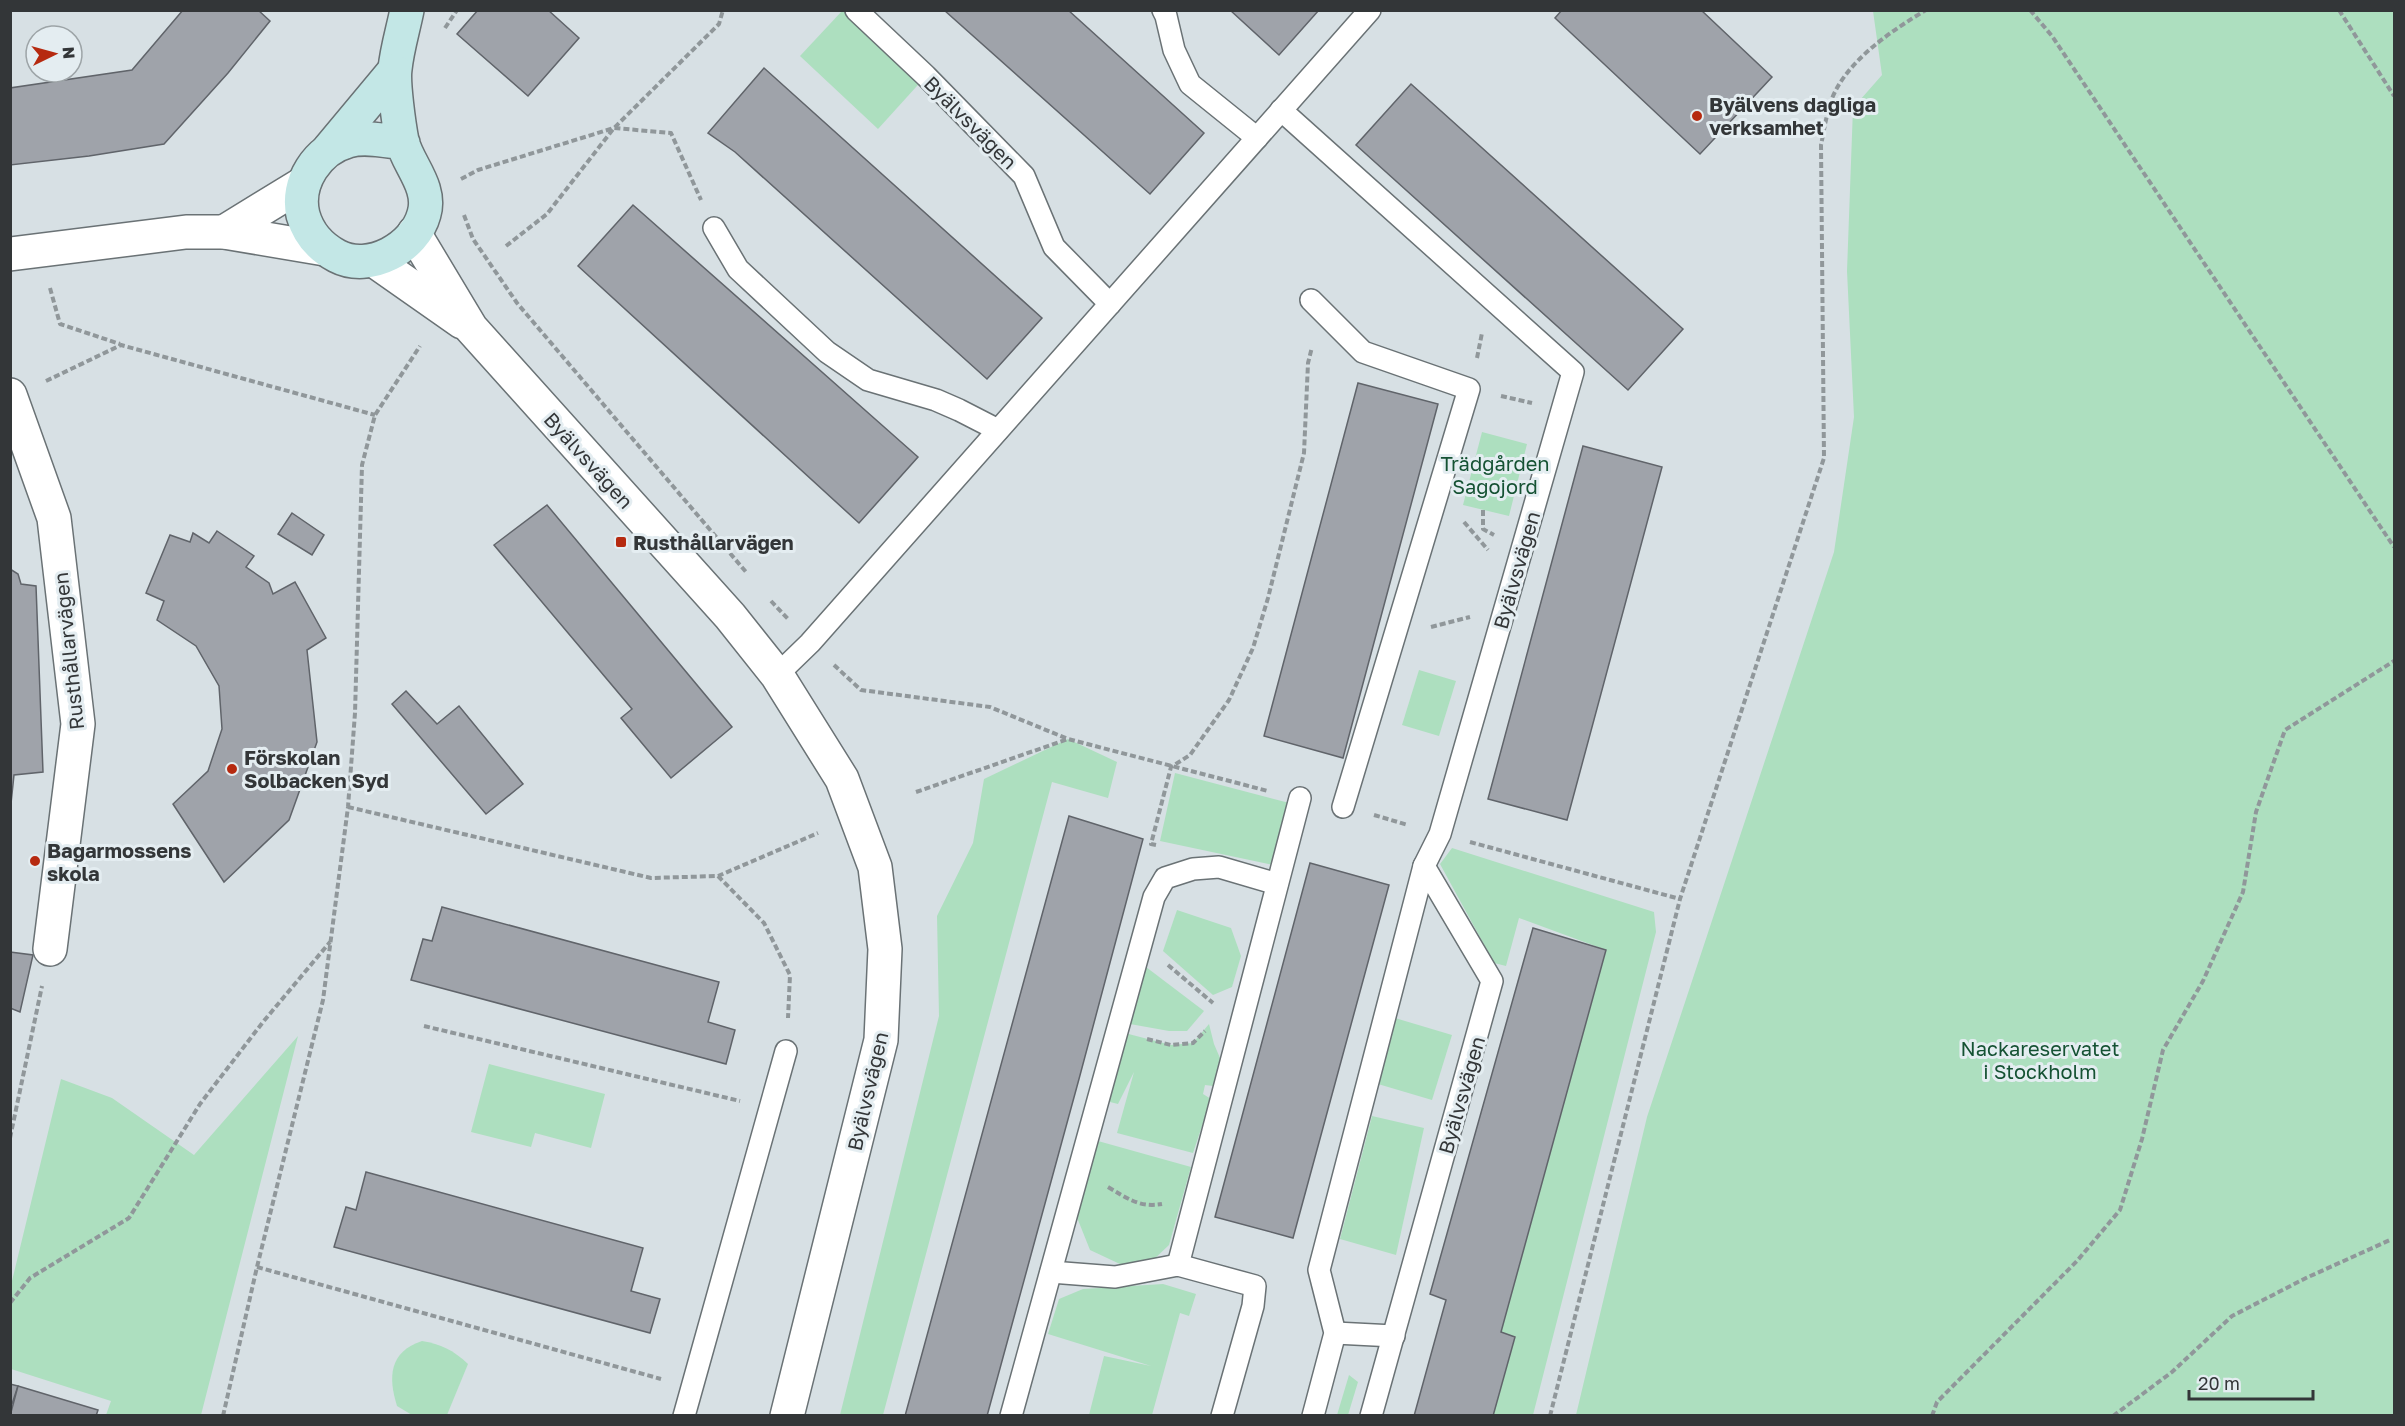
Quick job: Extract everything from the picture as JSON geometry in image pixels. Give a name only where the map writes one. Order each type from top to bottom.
[{"type":"street","points":[[25,252],[186,232],[224,232],[325,249],[344,259],[375,261],[397,249],[414,233],[425,213],[423,189],[403,142],[394,71],[407,10]]},
{"type":"street","points":[[325,249],[311,233],[303,213],[304,183],[314,164],[394,71]]},
{"type":"street","points":[[329,149],[349,140],[403,142]]},
{"type":"street","points":[[224,232],[304,183]]},
{"type":"street","name":"Byälvsvägen","points":[[414,233],[471,328],[730,616],[777,675],[842,779],[875,867],[885,949],[882,1040],[787,1416]]},
{"type":"street","name":"Byälvsvägen","points":[[375,261],[471,328]]},
{"type":"street","name":"Rusthållarvägen","points":[[11,396],[54,518],[78,724],[50,949]]},
{"type":"lane","name":"Byälvsvägen","points":[[856,10],[926,76],[1024,176],[1054,247],[1110,304]]},
{"type":"lane","points":[[1163,10],[1174,50],[1190,84],[1257,138]]},
{"type":"lane","points":[[777,675],[810,643],[1370,10]]},
{"type":"lane","name":"Byälvsvägen","points":[[1281,110],[1573,372],[1440,834],[1424,866],[1319,1270],[1335,1332],[1313,1416]]},
{"type":"lane","points":[[714,228],[738,269],[827,352],[868,380],[944,404],[998,430]]},
{"type":"lane","points":[[1316,305],[1363,352],[1469,389],[1343,807]]},
{"type":"lane","points":[[1178,1265],[1300,798]]},
{"type":"lane","name":"Byälvsvägen","points":[[1371,1416],[1492,981],[1424,866]]},
{"type":"lane","points":[[1011,1416],[1154,897],[1165,878],[1193,869],[1219,867],[1277,884]]},
{"type":"lane","points":[[684,1416],[786,1051]]},
{"type":"lane","points":[[1051,1272],[1115,1277],[1178,1265],[1255,1286],[1253,1306],[1222,1416]]},
{"type":"lane","points":[[1335,1332],[1394,1336]]},
{"type":"path","points":[[442,38],[445,27],[457,10]]},
{"type":"path","points":[[506,246],[547,214],[614,128],[719,24],[723,10]]},
{"type":"path","points":[[1550,1416],[1680,899],[1824,458],[1821,145],[1830,102],[1848,73],[1891,31],[1926,10]]},
{"type":"path","points":[[2030,10],[2052,36],[2394,547]]},
{"type":"path","points":[[2339,10],[2394,96]]},
{"type":"path","points":[[453,184],[478,170],[614,128],[671,133],[714,228]]},
{"type":"path","points":[[461,206],[472,239],[517,303],[747,573]]},
{"type":"path","points":[[25,252],[60,324],[121,345],[375,415]]},
{"type":"path","points":[[1193,869],[1178,851],[1151,844],[1170,767],[1190,755],[1229,700],[1253,648],[1268,598],[1304,453],[1308,363],[1316,305]]},
{"type":"path","points":[[11,396],[121,345]]},
{"type":"path","points":[[223,1416],[256,1267],[322,1000],[348,807],[356,713],[362,465],[375,415],[420,346]]},
{"type":"path","points":[[1438,492],[1513,579]]},
{"type":"path","points":[[1483,510],[1483,529],[1502,539],[1513,579]]},
{"type":"path","points":[[770,600],[810,643],[861,690],[990,707],[1068,739]]},
{"type":"path","points":[[1395,636],[1505,609]]},
{"type":"path","points":[[1932,1416],[1936,1402],[2077,1261],[2120,1210],[2142,1139],[2163,1050],[2203,981],[2243,892],[2256,812],[2285,730],[2394,661]]},
{"type":"path","points":[[348,807],[651,878],[718,876],[818,833]]},
{"type":"path","points":[[718,876],[764,923],[790,975],[786,1051]]},
{"type":"path","points":[[10,1303],[30,1278],[129,1218],[200,1104],[263,1022],[330,942]]},
{"type":"path","points":[[1141,943],[1219,1008],[1243,1016]]},
{"type":"path","points":[[10,1138],[50,949]]},
{"type":"path","points":[[1117,1031],[1171,1045],[1193,1043],[1207,1028],[1219,1008]]},
{"type":"path","points":[[424,1026],[770,1108]]},
{"type":"path","points":[[1076,1182],[1109,1187],[1137,1204],[1150,1206],[1195,1201]]},
{"type":"path","points":[[2113,1416],[2172,1372],[2232,1316],[2306,1278],[2390,1240]]},
{"type":"path","points":[[256,1267],[692,1388]]},
{"type":"green space","points":[[842,11],[856,11],[926,76],[878,129],[800,56]]},
{"type":"green space","name":"Nackareservatet i Stockholm","points":[[1873,11],[2394,11],[2394,1415],[1576,1415],[1647,1117],[1834,552],[1854,417],[1847,271],[1853,108],[1882,75]]},
{"type":"green space","name":"Trädgården Sagojord","points":[[1482,432],[1527,444],[1509,516],[1463,505]]},
{"type":"green space","points":[[1419,670],[1456,681],[1439,736],[1402,725]]},
{"type":"green space","points":[[1068,739],[1117,762],[1108,798],[1052,782],[883,1415],[840,1415],[939,1016],[937,916],[973,843],[984,779]]},
{"type":"green space","points":[[1175,773],[1297,805],[1282,867],[1160,841]]},
{"type":"green space","points":[[1452,848],[1654,912],[1656,932],[1533,1415],[1493,1415],[1515,1337],[1501,1332],[1606,950],[1519,918],[1506,966],[1494,963],[1440,864]]},
{"type":"green space","points":[[1177,910],[1231,928],[1241,956],[1232,987],[1213,995],[1163,951]]},
{"type":"green space","points":[[1146,967],[1204,1011],[1187,1031],[1169,1031],[1130,1024]]},
{"type":"green space","points":[[1395,1018],[1452,1035],[1432,1100],[1378,1084]]},
{"type":"green space","points":[[1209,1024],[1220,1058],[1213,1086],[1205,1085],[1203,1094],[1211,1099],[1193,1153],[1117,1133],[1134,1072],[1118,1104],[1098,1099],[1117,1031],[1171,1045],[1193,1043]]},
{"type":"green space","points":[[298,1036],[201,1415],[106,1415],[111,1401],[11,1369],[11,1285],[61,1079],[112,1098],[194,1155]]},
{"type":"green space","points":[[489,1064],[605,1094],[591,1148],[535,1133],[531,1147],[471,1132]]},
{"type":"green space","points":[[1372,1116],[1424,1128],[1396,1255],[1340,1239]]},
{"type":"green space","points":[[1098,1141],[1191,1167],[1169,1245],[1151,1262],[1122,1265],[1090,1250],[1076,1215]]},
{"type":"green space","points":[[1163,1284],[1196,1294],[1189,1316],[1180,1313],[1152,1415],[1089,1415],[1104,1356],[1151,1366],[1048,1334],[1059,1299],[1083,1289]]},
{"type":"green space","points":[[422,1341],[446,1348],[468,1364],[447,1415],[412,1415],[397,1406],[392,1376],[397,1359],[411,1346]]},
{"type":"green space","points":[[1349,1375],[1358,1382],[1348,1415],[1337,1415]]},
{"type":"building","points":[[183,10],[258,10],[270,21],[228,73],[164,144],[10,165],[10,88],[37,84],[84,84],[84,77],[132,70]]},
{"type":"building","points":[[478,10],[548,10],[579,38],[528,96],[457,34]]},
{"type":"building","points":[[944,10],[1068,10],[1204,133],[1150,194]]},
{"type":"building","points":[[1230,10],[1319,10],[1279,55]]},
{"type":"building","name":"Byälvens dagliga verksamhet","points":[[1562,10],[1701,10],[1772,77],[1700,154],[1555,18]]},
{"type":"building","points":[[764,68],[1042,318],[987,379],[735,152],[708,133]]},
{"type":"building","points":[[1411,84],[1683,329],[1628,390],[1356,145]]},
{"type":"building","points":[[633,205],[918,457],[859,523],[578,266]]},
{"type":"building","points":[[1358,383],[1438,404],[1343,758],[1264,736]]},
{"type":"building","points":[[1583,446],[1662,467],[1567,820],[1488,799]]},
{"type":"building","points":[[547,505],[732,727],[671,778],[621,718],[632,709],[494,545]]},
{"type":"building","points":[[292,513],[324,535],[312,555],[278,534]]},
{"type":"building","points":[[217,531],[254,556],[246,567],[269,583],[273,594],[295,582],[326,638],[307,650],[317,742],[289,820],[224,882],[173,804],[208,771],[222,729],[219,686],[196,646],[157,620],[164,601],[146,593],[170,535],[190,542],[193,533],[209,543]]},
{"type":"building","points":[[10,569],[18,574],[21,584],[36,586],[43,772],[14,775],[10,813]]},
{"type":"building","points":[[406,691],[437,724],[459,706],[523,784],[486,814],[392,704]]},
{"type":"building","points":[[1069,816],[1143,839],[987,1416],[905,1416]]},
{"type":"building","points":[[1310,863],[1389,885],[1293,1238],[1215,1217]]},
{"type":"building","points":[[442,907],[719,982],[708,1022],[735,1030],[726,1064],[411,980],[423,939],[432,941]]},
{"type":"building","points":[[1533,928],[1606,950],[1501,1332],[1515,1337],[1493,1416],[1414,1416],[1446,1300],[1430,1294]]},
{"type":"building","points":[[10,952],[33,955],[20,1012],[10,1008]]},
{"type":"building","points":[[366,1172],[643,1248],[631,1291],[660,1299],[650,1333],[334,1247],[346,1207],[356,1210]]},
{"type":"building","points":[[10,1384],[18,1386],[10,1410]]},
{"type":"building","points":[[18,1386],[98,1410],[96,1416],[10,1416]]},
{"type":"place","name":"Byälvens dagliga verksamhet","points":[[1697,116]]},
{"type":"place","name":"Rusthållarvägen","points":[[621,542]]},
{"type":"place","name":"Förskolan Solbacken Syd","points":[[232,769]]},
{"type":"place","name":"Bagarmossens skola","points":[[35,861]]}]
